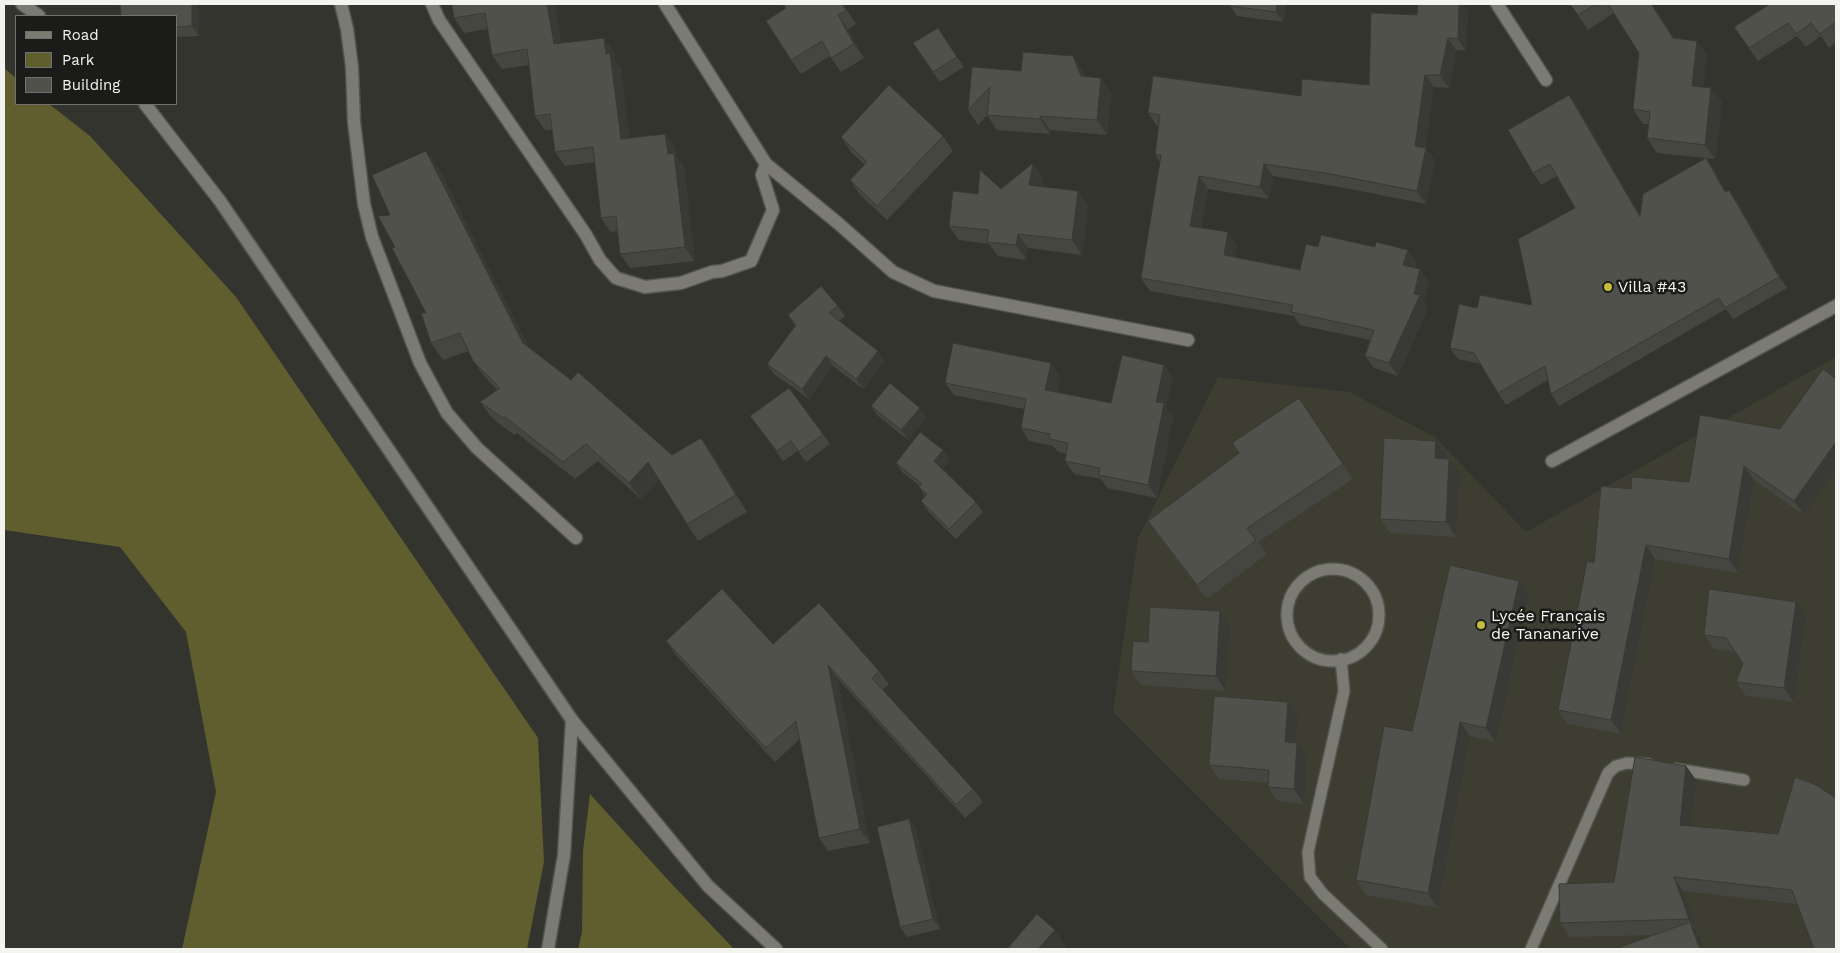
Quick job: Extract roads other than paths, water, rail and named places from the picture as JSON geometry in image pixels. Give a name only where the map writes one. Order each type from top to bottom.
[{"type":"street","points":[[22,4],[38,15]]},
{"type":"street","points":[[341,4],[347,29],[354,122],[364,204],[372,237],[420,363],[447,412],[477,448],[576,538]]},
{"type":"street","points":[[432,4],[439,20],[586,236],[600,260],[616,278],[645,287],[681,283],[712,272],[722,272],[751,261],[773,210],[762,175],[766,164]]},
{"type":"street","points":[[665,4],[766,164],[839,224],[893,272],[934,291],[1188,340]]},
{"type":"street","points":[[1497,4],[1546,80]]},
{"type":"street","points":[[146,105],[220,202],[572,720],[708,886],[776,949]]},
{"type":"street","points":[[1552,461],[1836,306]]},
{"type":"street","points":[[548,949],[564,855],[572,720]]},
{"type":"lane","points":[[1334,569],[1348,571],[1361,578],[1371,589],[1377,602],[1379,616],[1377,630],[1370,643],[1360,653],[1341,659],[1332,661],[1318,659],[1305,652],[1295,641],[1289,629],[1286,614],[1289,600],[1296,588],[1306,577],[1319,571],[1334,569]]},
{"type":"lane","points":[[1341,659],[1344,691],[1308,852],[1310,877],[1323,894],[1382,949]]},
{"type":"lane","points":[[1531,949],[1608,773],[1616,766],[1627,763],[1663,766],[1744,780]]},
{"type":"place","name":"Villa #43","points":[[1608,287]]},
{"type":"place","name":"Lycée Français de Tananarive","points":[[1481,625]]}]
